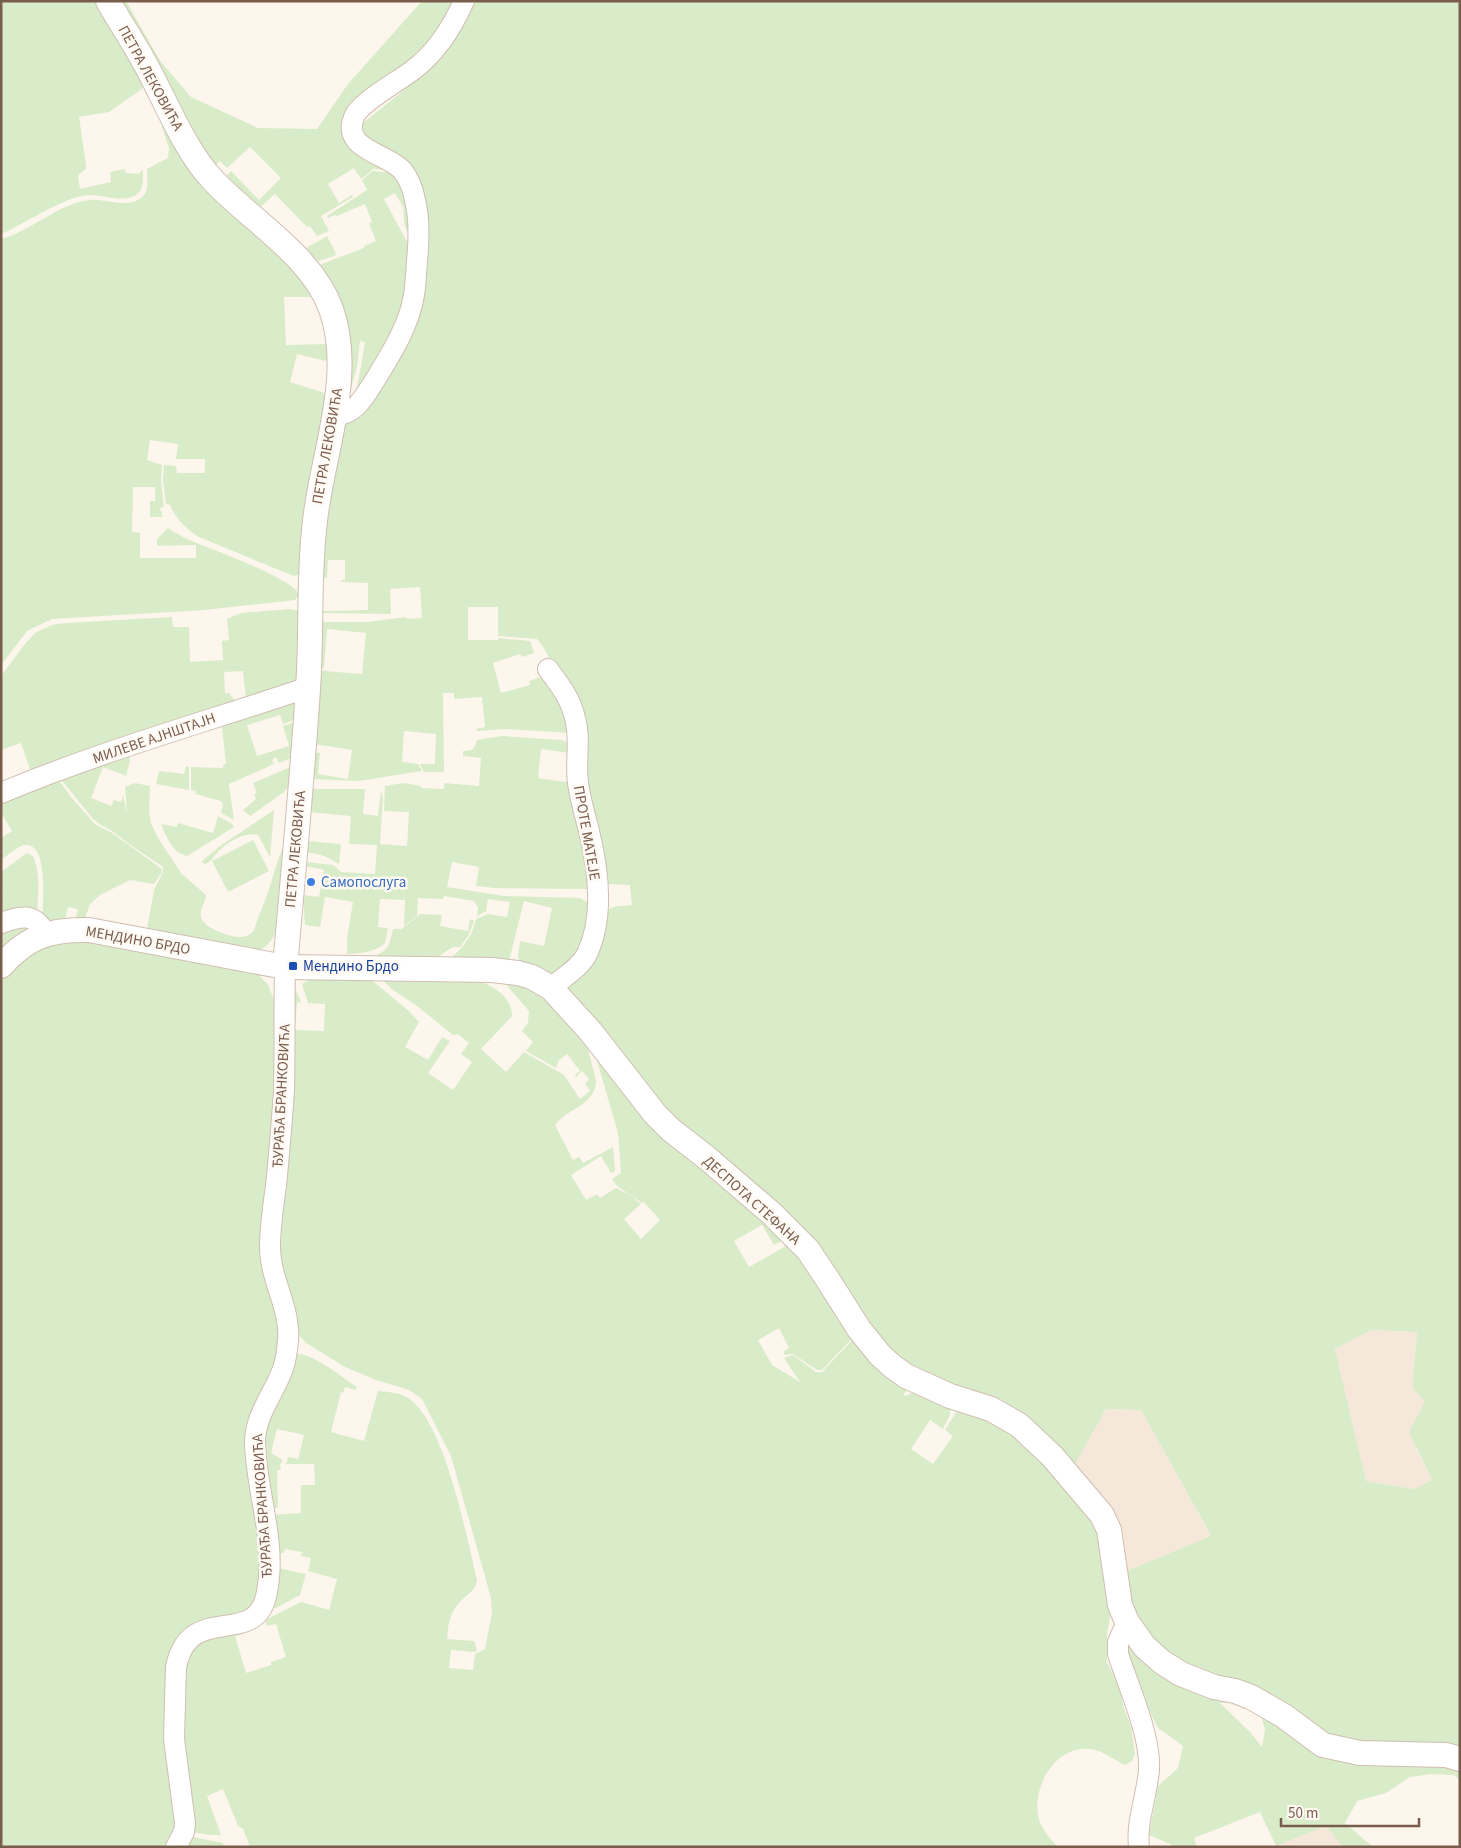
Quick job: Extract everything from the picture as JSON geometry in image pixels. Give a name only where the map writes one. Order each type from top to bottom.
[{"type":"street","name":"ПЕТРА ЛЕКОВИЋА","points":[[108,1],[147,67],[196,159],[210,178],[295,255],[323,291],[332,310],[337,336],[339,388],[314,521],[309,687],[285,967]]},
{"type":"street","points":[[335,415],[347,414],[353,410],[367,392],[401,335],[414,295],[418,248],[418,217],[411,186],[403,171],[395,164],[382,155],[365,148],[355,140],[352,132],[354,116],[376,96],[427,59],[454,24],[464,1]]},
{"type":"street","name":"ПРОТЕ МАТЕЈЕ","points":[[548,669],[568,699],[576,718],[578,738],[577,780],[596,872],[598,912],[594,933],[586,956],[574,971],[551,988]]},
{"type":"street","name":"МИЛЕВЕ АЈНШТАЈН","points":[[1,793],[62,768],[309,687]]},
{"type":"street","points":[[1,923],[19,917],[32,918],[41,925],[45,934]]},
{"type":"street","name":"МЕНДИНО БРДО","points":[[1,966],[10,956],[27,944],[45,934],[66,929],[89,930],[285,967]]},
{"type":"street","name":"ДЕСПОТА СТЕФАНА","points":[[285,967],[506,971],[532,977],[551,988],[590,1032],[655,1114],[671,1130],[707,1158],[770,1213],[808,1250],[859,1329],[880,1355],[906,1376],[950,1396],[991,1409],[1019,1425],[1052,1456],[1102,1515],[1109,1530],[1120,1605],[1127,1622],[1145,1647],[1181,1674],[1214,1687],[1235,1691],[1251,1697],[1284,1716],[1323,1745],[1360,1753],[1446,1755],[1460,1759]]},
{"type":"street","name":"ЂУРАЂА БРАНКОВИЋА","points":[[176,1847],[184,1832],[185,1823],[174,1739],[178,1656],[183,1645],[194,1634],[212,1628],[246,1622],[264,1603],[267,1592],[269,1572],[267,1534],[255,1443],[258,1421],[282,1371],[287,1354],[288,1340],[287,1318],[271,1264],[270,1250],[270,1228],[284,1091],[285,967]]},
{"type":"street","points":[[1127,1622],[1118,1642],[1118,1654],[1145,1731],[1149,1768],[1138,1835],[1139,1847]]},
{"type":"shaded area","points":[[1371,1330],[1417,1332],[1412,1387],[1425,1402],[1416,1449],[1432,1480],[1414,1489],[1366,1481],[1335,1349]]},
{"type":"shaded area","points":[[1106,1409],[1141,1410],[1211,1537],[1122,1573],[1073,1468]]},
{"type":"shaded area","points":[[1326,1826],[1343,1847],[1276,1846]]},
{"type":"green space","points":[[1,1],[98,1],[144,84],[142,89],[109,112],[79,117],[86,165],[86,169],[78,175],[80,189],[111,182],[110,172],[125,169],[126,173],[138,174],[143,170],[142,187],[139,193],[125,198],[90,195],[68,200],[1,234]]},
{"type":"green space","points":[[117,1],[126,1],[161,62],[191,97],[258,128],[317,129],[348,84],[422,1],[457,1],[437,35],[348,119],[397,171],[373,169],[361,179],[354,168],[328,184],[339,203],[352,195],[353,197],[321,216],[329,231],[317,236],[310,226],[307,227],[275,194],[257,210],[223,179],[231,171],[259,200],[281,178],[250,147],[227,168],[220,161],[215,166],[218,174]]},
{"type":"green space","points":[[476,1],[1460,1],[1460,1780],[1454,1775],[1432,1774],[1410,1777],[1386,1793],[1357,1801],[1345,1823],[1373,1847],[1343,1847],[1326,1826],[1276,1846],[1260,1812],[1194,1838],[1197,1847],[1171,1847],[1172,1845],[1149,1835],[1158,1786],[1178,1768],[1183,1746],[1158,1728],[1133,1678],[1127,1649],[1130,1593],[1122,1573],[1211,1536],[1141,1410],[1106,1409],[1073,1468],[1016,1417],[927,1383],[891,1360],[866,1332],[831,1273],[801,1235],[752,1189],[666,1118],[645,1097],[568,997],[564,983],[589,956],[603,916],[609,909],[614,907],[632,905],[630,885],[605,884],[602,880],[582,789],[581,741],[578,716],[567,690],[537,639],[498,636],[498,607],[468,607],[468,640],[498,640],[498,638],[530,641],[534,653],[522,657],[520,654],[493,663],[501,693],[530,685],[529,681],[546,675],[557,686],[565,700],[571,715],[573,731],[571,733],[505,729],[477,731],[476,729],[485,727],[482,697],[454,699],[454,693],[443,693],[444,772],[424,772],[420,764],[435,764],[436,734],[404,731],[402,762],[418,764],[422,771],[359,781],[310,779],[313,752],[320,753],[318,774],[348,779],[352,750],[314,744],[318,675],[325,669],[325,671],[362,674],[366,633],[327,629],[324,667],[318,672],[319,622],[368,622],[406,617],[407,619],[422,618],[420,587],[390,589],[391,614],[322,613],[323,611],[368,610],[368,583],[341,582],[341,580],[345,580],[345,560],[328,560],[327,578],[320,577],[324,519],[339,440],[345,425],[374,388],[393,357],[410,320],[418,287],[422,223],[414,181],[402,164],[395,158],[377,150],[384,147],[368,138],[362,130],[363,123],[409,86],[451,44]],"holes":[[[1371,1330],[1417,1332],[1412,1387],[1425,1402],[1409,1432],[1432,1480],[1414,1489],[1366,1481],[1335,1349]],[[1251,1701],[1258,1704],[1265,1730],[1262,1747],[1251,1733],[1220,1703]],[[1262,1706],[1302,1722],[1334,1751]]]},
{"type":"green space","points":[[165,122],[295,270],[315,297],[284,297],[286,345],[329,344],[330,362],[297,354],[290,382],[328,394],[300,574],[294,576],[199,537],[182,523],[170,505],[166,504],[163,480],[164,465],[176,466],[177,473],[205,473],[205,459],[176,459],[178,444],[150,440],[147,460],[162,465],[161,480],[164,507],[160,508],[163,517],[150,517],[150,501],[155,501],[155,487],[133,487],[132,532],[140,533],[140,558],[196,558],[196,545],[157,546],[157,539],[168,528],[185,538],[282,580],[294,588],[299,595],[295,600],[204,610],[52,619],[27,631],[1,665],[1,239],[23,230],[77,202],[95,200],[129,203],[141,198],[147,188],[147,169],[168,158],[169,148],[162,127]]},
{"type":"green space","points":[[373,171],[398,173],[404,181],[411,240],[404,224],[403,207],[395,193],[384,199],[414,255],[408,307],[353,404],[365,342],[360,341],[357,367],[347,402],[319,265],[364,248],[364,246],[376,241],[369,223],[372,222],[365,204],[337,216],[328,218],[327,216],[367,190],[362,180]]},
{"type":"green space","points":[[327,236],[336,254],[316,262],[306,248]]},
{"type":"green space","points":[[290,609],[299,611],[299,681],[246,699],[243,671],[224,672],[225,693],[229,693],[235,701],[32,775],[21,743],[1,750],[1,676],[35,633],[52,625],[66,623],[172,617],[173,627],[189,627],[190,662],[223,660],[222,641],[229,640],[227,619],[241,613]]},
{"type":"green space","points":[[297,697],[297,719],[283,724],[280,715],[247,725],[257,756],[289,746],[283,726],[297,722],[294,757],[279,763],[276,757],[272,760],[274,764],[229,784],[234,820],[221,813],[223,804],[221,801],[195,794],[196,791],[191,790],[191,767],[223,768],[223,765],[226,764],[221,719]]},
{"type":"green space","points":[[502,736],[562,740],[568,743],[573,779],[566,777],[569,753],[541,749],[538,778],[565,782],[568,780],[574,781],[588,841],[588,889],[494,888],[476,886],[479,867],[452,862],[447,887],[504,896],[580,898],[591,904],[592,915],[573,965],[549,976],[523,966],[518,957],[520,941],[544,946],[552,908],[524,901],[509,961],[443,965],[464,945],[476,919],[488,914],[507,917],[510,902],[488,899],[486,911],[477,916],[478,907],[474,901],[444,896],[443,899],[418,898],[417,916],[404,926],[405,900],[380,899],[378,927],[388,928],[385,943],[377,949],[362,953],[347,954],[347,938],[353,902],[325,897],[320,927],[305,925],[303,895],[319,897],[324,870],[305,866],[306,862],[333,865],[341,872],[375,874],[377,845],[349,844],[351,816],[308,812],[310,789],[365,789],[363,814],[378,816],[381,790],[383,798],[380,844],[407,846],[409,812],[384,811],[385,786],[403,783],[421,786],[421,788],[444,789],[444,783],[479,786],[481,758],[463,756],[463,751],[473,749],[477,740]]},
{"type":"green space","points":[[127,754],[130,756],[130,760],[126,776],[103,767],[91,798],[111,806],[114,800],[121,802],[123,795],[127,813],[125,787],[135,783],[150,786],[149,812],[151,823],[158,838],[181,873],[206,895],[201,917],[213,929],[238,937],[244,937],[253,932],[284,846],[278,925],[275,934],[267,946],[254,952],[146,934],[154,890],[163,872],[163,867],[93,819],[63,782],[55,778]]},
{"type":"green space","points":[[186,766],[189,767],[189,790],[156,784],[159,771],[184,774]]},
{"type":"green space","points":[[293,766],[289,786],[284,792],[250,816],[243,810],[256,799],[254,794],[257,793],[253,783]]},
{"type":"green space","points":[[55,780],[61,783],[95,824],[112,833],[162,869],[154,884],[130,880],[100,895],[90,904],[84,921],[75,922],[78,909],[68,907],[65,920],[47,920],[43,917],[42,872],[37,851],[30,846],[21,846],[1,860],[1,838],[12,831],[1,813],[1,797]]},
{"type":"green space","points":[[274,810],[270,857],[258,835],[253,834],[231,841],[210,861],[204,864],[202,861],[220,846]]},
{"type":"green space","points":[[218,816],[234,827],[187,856],[173,848],[161,824],[177,827],[178,823],[213,833]]},
{"type":"green space","points":[[253,840],[269,871],[228,892],[212,861]]},
{"type":"green space","points":[[307,841],[341,844],[339,864],[322,855],[306,852]]},
{"type":"green space","points":[[27,853],[33,856],[36,863],[38,885],[37,914],[1,918],[1,892],[3,891],[1,872]]},
{"type":"green space","points":[[420,914],[442,915],[440,926],[468,931],[470,919],[474,921],[468,936],[460,947],[453,947],[433,960],[371,957],[385,950],[393,929],[402,929]]},
{"type":"green space","points":[[1,926],[32,928],[1,953]]},
{"type":"green space","points":[[69,938],[246,970],[259,975],[268,985],[278,1010],[275,1158],[284,1341],[261,1405],[265,1545],[253,1611],[187,1634],[181,1807],[172,1847],[1,1847],[1,979],[25,955]]},
{"type":"green space","points":[[319,974],[368,977],[410,1012],[419,1022],[405,1047],[428,1060],[442,1037],[450,1041],[428,1073],[453,1090],[472,1062],[461,1054],[469,1043],[458,1034],[453,1035],[417,1006],[393,990],[377,975],[473,979],[493,987],[508,1002],[512,1016],[481,1049],[506,1072],[524,1052],[564,1075],[580,1099],[590,1091],[585,1084],[589,1079],[582,1071],[576,1077],[575,1075],[580,1071],[567,1054],[559,1060],[556,1068],[526,1051],[533,1042],[522,1031],[528,1023],[529,1011],[508,987],[506,981],[535,985],[585,1038],[596,1080],[595,1088],[586,1101],[560,1119],[555,1125],[573,1160],[579,1157],[583,1163],[613,1147],[615,1171],[611,1173],[601,1156],[571,1175],[586,1200],[597,1194],[600,1198],[616,1188],[630,1195],[641,1204],[624,1219],[641,1239],[660,1220],[644,1202],[642,1203],[617,1186],[612,1179],[621,1173],[618,1133],[592,1044],[789,1237],[774,1245],[762,1225],[734,1241],[749,1267],[793,1242],[856,1334],[822,1370],[817,1370],[793,1354],[785,1355],[783,1352],[789,1348],[779,1328],[758,1340],[772,1365],[800,1382],[784,1358],[793,1355],[816,1372],[822,1372],[857,1335],[913,1386],[903,1394],[905,1396],[921,1390],[950,1407],[950,1415],[943,1429],[930,1420],[911,1449],[933,1464],[953,1436],[945,1430],[958,1409],[1007,1423],[1097,1519],[1113,1601],[1107,1634],[1107,1662],[1119,1687],[1131,1726],[1135,1754],[1132,1761],[1125,1765],[1099,1751],[1078,1749],[1067,1753],[1050,1769],[1039,1791],[1038,1815],[1045,1832],[1058,1847],[250,1847],[243,1829],[238,1826],[223,1789],[207,1796],[221,1835],[193,1832],[177,1714],[189,1644],[242,1629],[243,1634],[235,1636],[246,1673],[271,1665],[271,1662],[286,1657],[276,1624],[267,1626],[265,1620],[301,1602],[329,1610],[337,1579],[308,1571],[311,1558],[301,1556],[302,1552],[285,1549],[284,1553],[281,1553],[278,1568],[306,1574],[300,1595],[276,1608],[269,1608],[269,1515],[301,1513],[301,1485],[315,1485],[314,1464],[286,1464],[288,1457],[298,1459],[304,1435],[277,1429],[271,1453],[283,1460],[280,1465],[281,1470],[277,1470],[278,1506],[277,1508],[269,1508],[259,1441],[296,1354],[303,1354],[319,1361],[357,1387],[356,1390],[345,1387],[343,1393],[341,1392],[331,1432],[364,1441],[378,1391],[400,1394],[411,1400],[423,1413],[434,1433],[444,1457],[461,1511],[477,1580],[474,1589],[452,1612],[447,1639],[474,1641],[477,1650],[475,1652],[451,1650],[449,1668],[473,1670],[475,1654],[485,1649],[492,1612],[491,1598],[451,1456],[422,1399],[409,1390],[376,1380],[345,1367],[306,1343],[297,1333],[278,1269],[290,993],[295,988],[301,1002],[297,1003],[295,1030],[324,1031],[325,1004],[308,1003],[302,984]]},
{"type":"green space","points":[[188,1836],[223,1843],[224,1847],[181,1847]]},
{"type":"place","name":"Самопослуга","points":[[311,882]]},
{"type":"place","name":"Мендино Брдо","points":[[293,966]]}]
